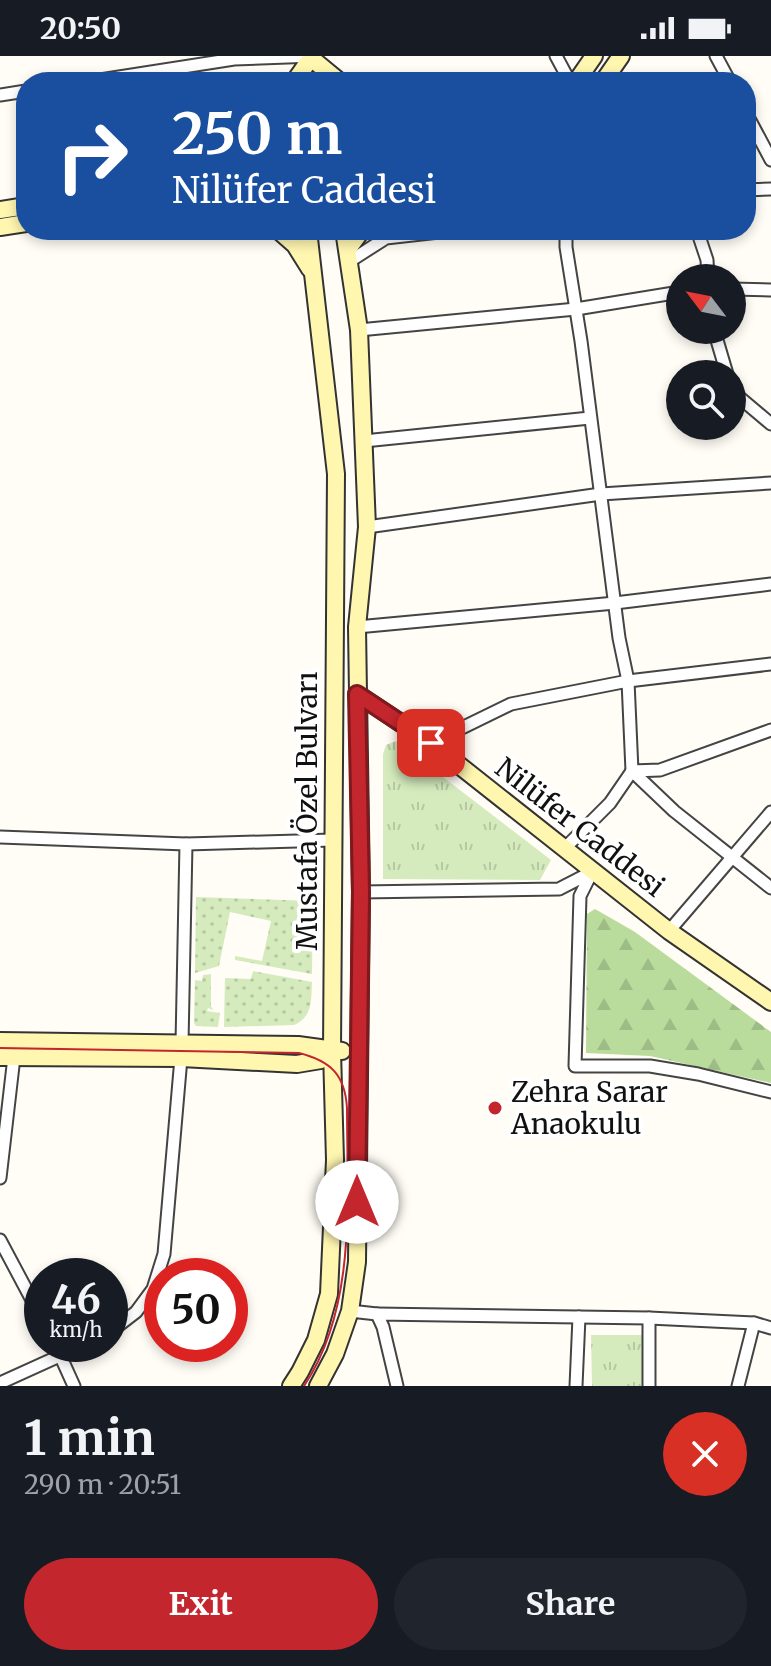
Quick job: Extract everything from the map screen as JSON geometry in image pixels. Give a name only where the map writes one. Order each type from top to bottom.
[{"type":"main road","points":[[581,72],[594,56]]},
{"type":"main road","points":[[313,57],[329,72]]},
{"type":"main road","points":[[289,240],[313,273]]},
{"type":"main road","name":"Mustafa Özel Bulvarı","points":[[291,1386],[316,1340],[329,1294],[335,1160],[332,1051],[336,474],[309,240]]},
{"type":"main road","name":"Mustafa Özel Bulvarı","points":[[318,1386],[335,1354],[350,1311],[357,1262],[361,892],[357,627],[367,527],[359,330],[346,240]]},
{"type":"main road","points":[[349,255],[357,240]]},
{"type":"main road","name":"Nilüfer Caddesi","points":[[357,694],[431,743],[669,931],[771,1002]]},
{"type":"main road","points":[[0,1041],[182,1051],[297,1064],[321,1060],[332,1051],[358,1051]]},
{"type":"main road","points":[[7,1057],[182,1051]]},
{"type":"street","points":[[160,72],[234,59],[313,57]]},
{"type":"street","points":[[756,132],[771,160]]},
{"type":"street","points":[[349,255],[382,240]]},
{"type":"street","points":[[564,849],[610,803],[632,771],[628,681],[619,638],[566,240]]},
{"type":"street","points":[[700,240],[707,264]]},
{"type":"street","points":[[746,289],[771,290]]},
{"type":"street","points":[[359,330],[576,309],[666,294]]},
{"type":"street","points":[[746,403],[771,424]]},
{"type":"street","points":[[364,441],[590,418]]},
{"type":"street","points":[[367,527],[601,494],[771,483]]},
{"type":"street","points":[[357,627],[615,603],[771,584]]},
{"type":"street","points":[[431,743],[511,704],[628,681],[771,664]]},
{"type":"street","points":[[632,771],[660,770],[771,730]]},
{"type":"street","points":[[632,771],[674,811],[771,888]]},
{"type":"street","points":[[669,931],[771,812]]},
{"type":"street","points":[[0,837],[186,844],[333,840]]},
{"type":"street","points":[[128,1318],[153,1289],[164,1254],[182,1051],[186,844]]},
{"type":"street","points":[[361,892],[559,889],[592,872]]},
{"type":"street","points":[[592,872],[580,896],[575,1066],[650,1066],[771,1092]]},
{"type":"street","points":[[0,1178],[7,1057]]},
{"type":"street","points":[[0,1240],[24,1285]]},
{"type":"street","points":[[350,1311],[649,1318],[754,1323],[771,1328]]},
{"type":"street","points":[[377,1314],[397,1386]]},
{"type":"street","points":[[576,1386],[579,1317]]},
{"type":"street","points":[[649,1318],[649,1386]]},
{"type":"street","points":[[738,1386],[754,1323]]},
{"type":"street","points":[[0,1383],[47,1362]]},
{"type":"street","points":[[64,1362],[74,1386]]},
{"type":"green space","points":[[396,741],[551,860],[540,880],[383,879],[383,754],[386,745]]},
{"type":"green space","points":[[196,897],[313,901],[312,974],[235,960],[235,956],[262,961],[271,921],[230,912],[219,966],[195,973]]},
{"type":"green space","points":[[595,909],[635,932],[771,1032],[771,1083],[650,1056],[586,1053],[587,914]]},
{"type":"green space","points":[[253,971],[312,982],[310,1007],[305,1017],[294,1025],[224,1027],[225,978],[251,979]]},
{"type":"green space","points":[[211,974],[213,1010],[208,1008],[207,1011],[220,1013],[218,1027],[196,1026],[195,980],[202,981],[203,975]]},
{"type":"green space","points":[[591,1335],[644,1335],[645,1386],[592,1386]]},
{"type":"tram line","points":[[0,1048],[299,1053],[320,1060],[334,1071],[343,1087],[347,1108],[345,1252],[333,1322],[321,1355],[304,1386]]},
{"type":"place","name":"Zehra Sarar Anaokulu","points":[[495,1108]]},
{"type":"route","points":[[357,1202],[361,892],[357,694],[431,743]]}]
